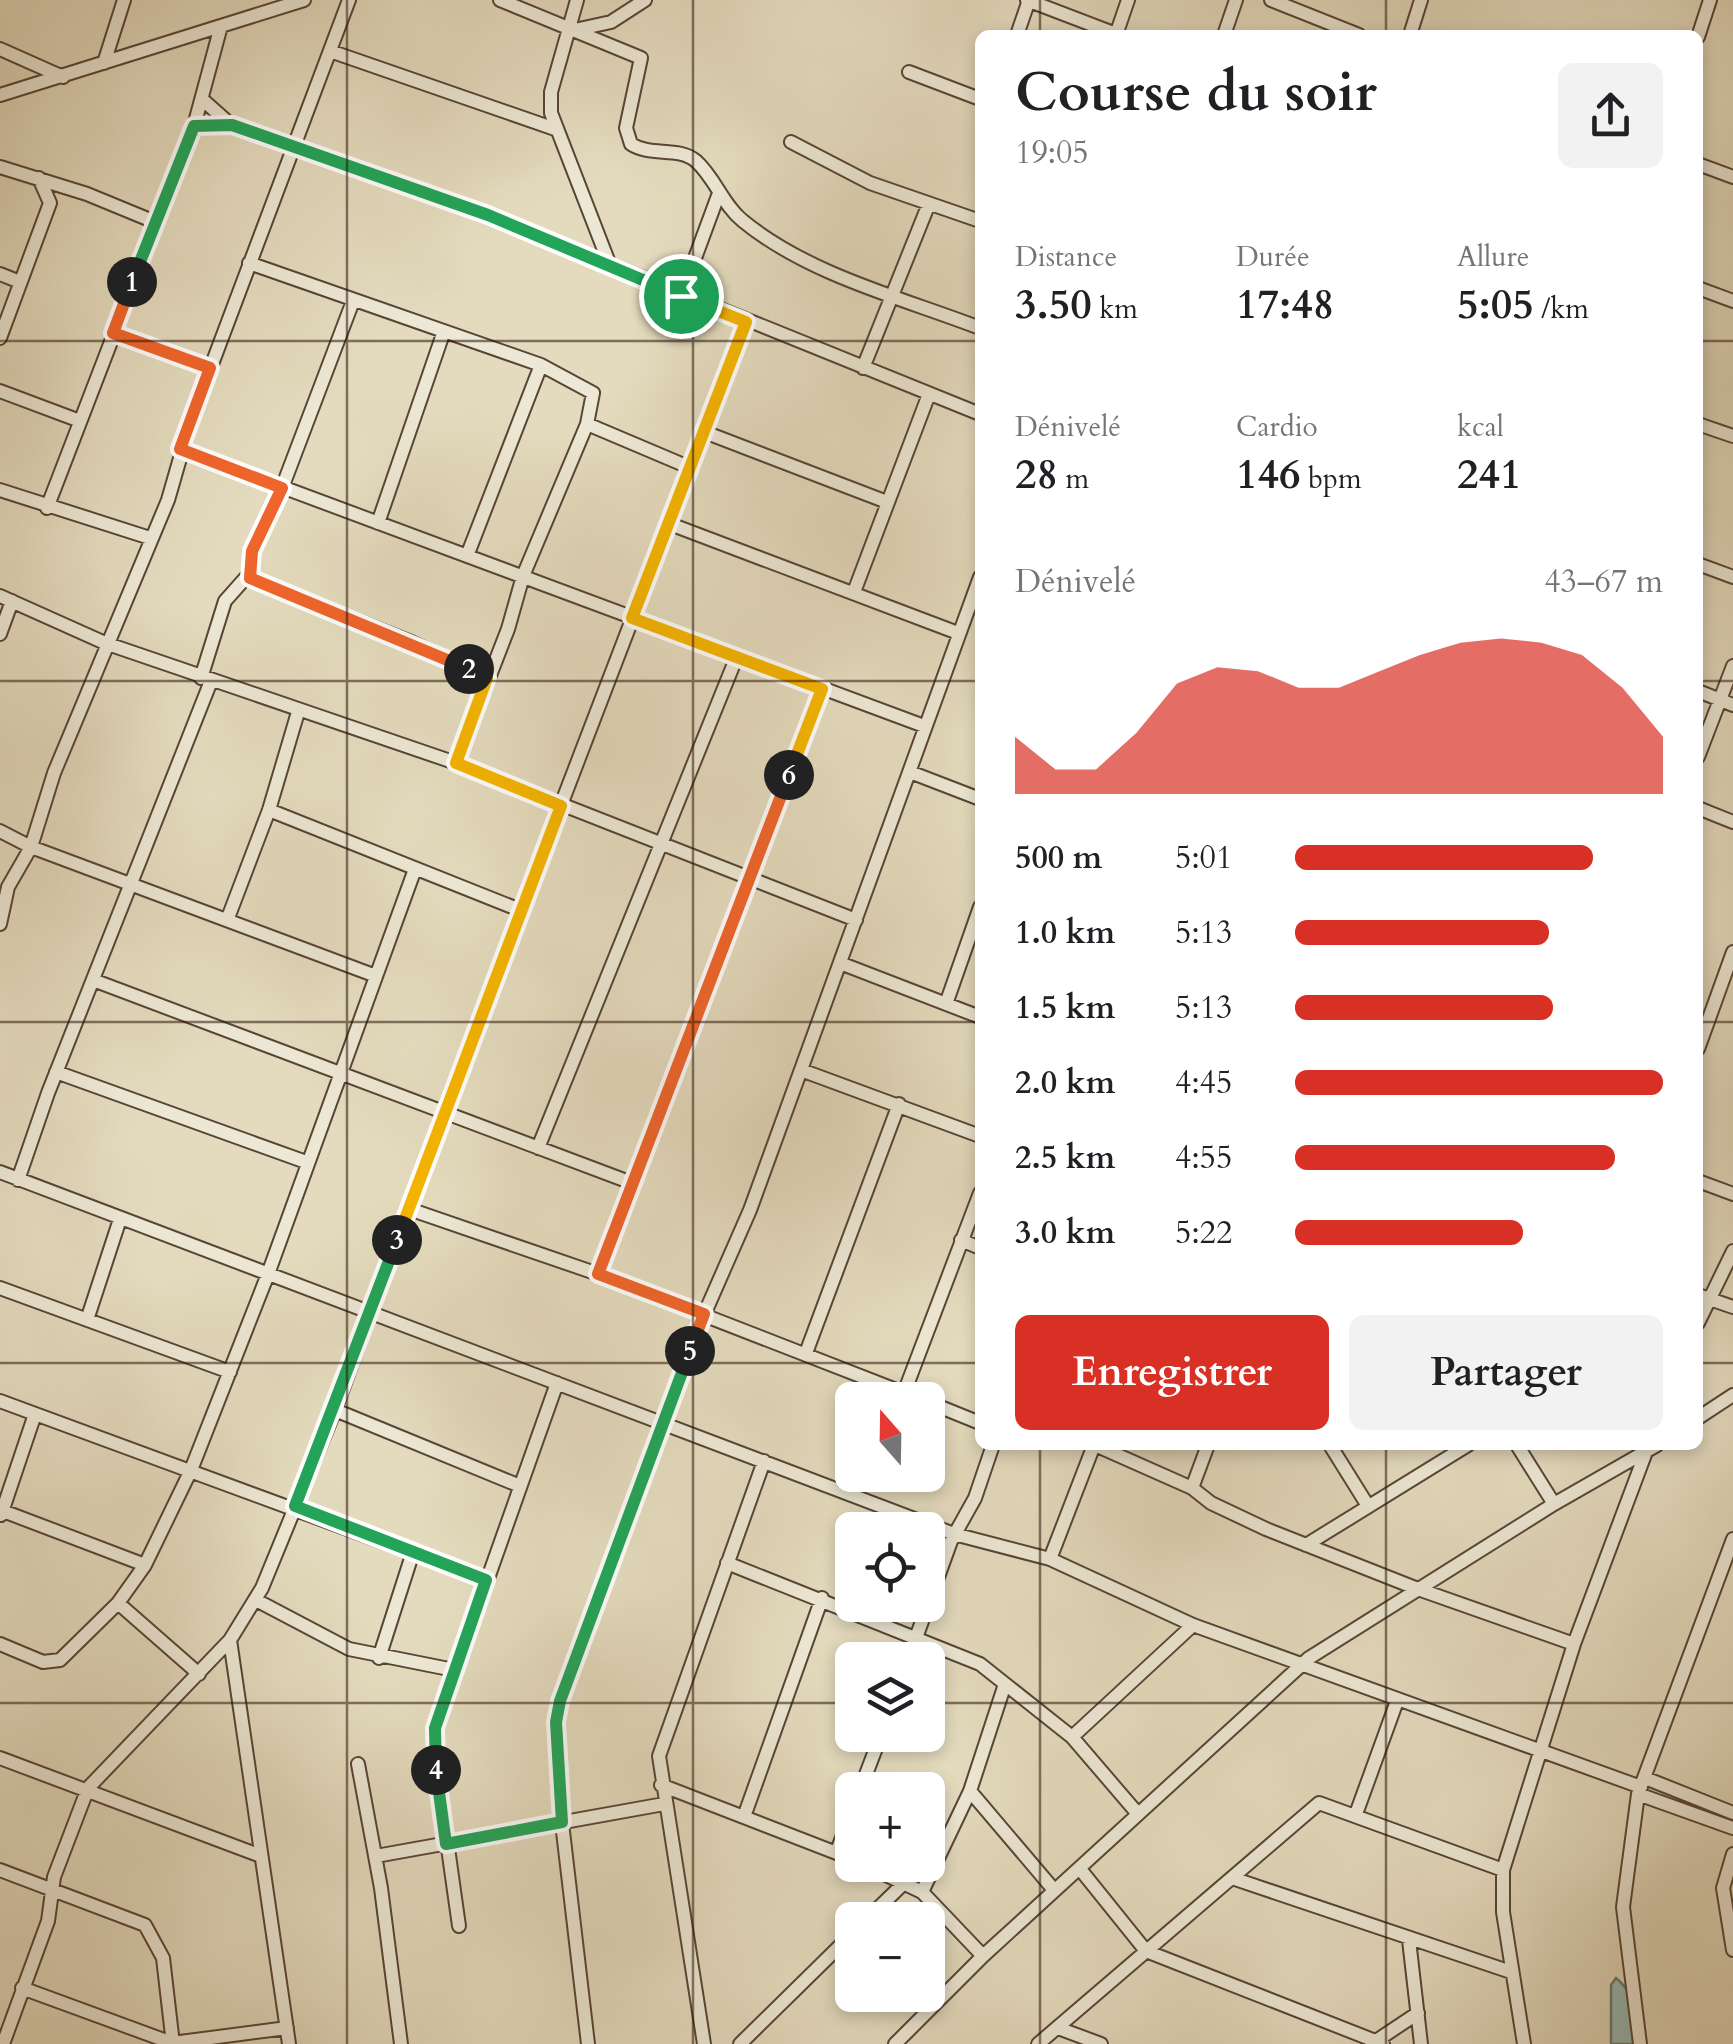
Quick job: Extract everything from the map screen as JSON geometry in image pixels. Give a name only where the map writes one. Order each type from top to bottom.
[{"type":"street","points":[[104,63],[124,0]]},
{"type":"street","points":[[0,96],[304,0]]},
{"type":"street","points":[[0,924],[8,887],[31,847],[54,773],[168,500],[180,449],[349,0]]},
{"type":"street","points":[[500,0],[641,58],[626,128],[631,144],[646,151],[686,155],[697,162],[719,194],[754,230],[838,274],[975,326]]},
{"type":"street","points":[[577,0],[552,92],[556,129],[612,268]]},
{"type":"street","points":[[568,31],[610,22],[645,0]]},
{"type":"street","points":[[1019,30],[1028,0],[1103,30]]},
{"type":"street","points":[[1118,30],[1128,0]]},
{"type":"street","points":[[1226,30],[1236,0]]},
{"type":"street","points":[[1271,0],[1346,30]]},
{"type":"street","points":[[1412,30],[1421,0]]},
{"type":"street","points":[[1700,30],[1710,0]]},
{"type":"street","points":[[1312,18],[1320,30]]},
{"type":"street","points":[[48,508],[154,222],[194,126],[221,26]]},
{"type":"street","points":[[0,48],[63,77]]},
{"type":"street","points":[[330,51],[556,129]]},
{"type":"street","points":[[909,72],[975,97]]},
{"type":"street","points":[[203,100],[232,125],[443,198],[975,412]]},
{"type":"street","points":[[194,126],[232,125]]},
{"type":"street","points":[[791,142],[928,206],[975,220]]},
{"type":"street","points":[[1,164],[154,222]]},
{"type":"street","points":[[1703,166],[1733,177]]},
{"type":"street","points":[[0,338],[50,203],[39,178]]},
{"type":"street","points":[[50,203],[80,191]]},
{"type":"street","points":[[681,296],[719,194]]},
{"type":"street","points":[[863,368],[928,206]]},
{"type":"street","points":[[249,264],[540,365],[592,389],[594,404],[587,424],[523,576],[508,629],[456,763]]},
{"type":"street","points":[[0,274],[20,282]]},
{"type":"street","points":[[1703,290],[1733,301]]},
{"type":"street","points":[[18,1180],[206,679],[225,601],[249,574],[252,551],[282,488],[353,301]]},
{"type":"street","points":[[2,2044],[48,1922],[52,1891],[88,1788],[200,1674],[230,1640],[256,1600],[335,1410],[442,1113],[746,322]]},
{"type":"street","points":[[378,523],[444,331]]},
{"type":"street","points":[[113,333],[210,368]]},
{"type":"street","points":[[467,556],[540,365]]},
{"type":"street","points":[[0,391],[80,421]]},
{"type":"street","points":[[854,592],[929,394]]},
{"type":"street","points":[[587,424],[691,468]]},
{"type":"street","points":[[1703,426],[1733,436]]},
{"type":"street","points":[[706,432],[888,502]]},
{"type":"street","points":[[180,449],[924,726]]},
{"type":"street","points":[[0,490],[150,538]]},
{"type":"street","points":[[670,524],[958,633]]},
{"type":"street","points":[[1703,566],[1733,577]]},
{"type":"street","points":[[249,574],[255,582],[411,642],[487,678]]},
{"type":"street","points":[[588,2044],[562,1822],[557,1712],[704,1314],[750,1210],[975,590]]},
{"type":"street","points":[[0,634],[6,599],[106,643],[456,763],[856,920]]},
{"type":"street","points":[[538,1148],[737,656]]},
{"type":"street","points":[[1703,747],[1726,702],[1733,666]]},
{"type":"street","points":[[598,1274],[822,689]]},
{"type":"street","points":[[228,918],[269,810],[298,712]]},
{"type":"street","points":[[910,772],[975,797]]},
{"type":"street","points":[[269,810],[520,910]]},
{"type":"street","points":[[1703,810],[1733,822]]},
{"type":"street","points":[[0,830],[31,847],[376,976]]},
{"type":"street","points":[[0,1644],[43,1662],[55,1662],[118,1602],[145,1565],[191,1470],[230,1372],[415,869]]},
{"type":"street","points":[[946,1004],[975,924]]},
{"type":"street","points":[[1703,1035],[1733,952]]},
{"type":"street","points":[[840,964],[975,1015]]},
{"type":"street","points":[[93,980],[632,1183]]},
{"type":"street","points":[[801,1070],[975,1134]]},
{"type":"street","points":[[56,1072],[306,1162]]},
{"type":"street","points":[[806,1352],[899,1104]]},
{"type":"street","points":[[0,1172],[954,1534],[1050,1559],[1193,1625],[1397,1701],[1540,1747],[1641,1786],[1733,1828]]},
{"type":"street","points":[[1703,1182],[1733,1194]]},
{"type":"street","points":[[908,1382],[975,1205]]},
{"type":"street","points":[[409,1208],[598,1274],[878,1382]]},
{"type":"street","points":[[87,1320],[120,1219]]},
{"type":"street","points":[[962,1240],[975,1246]]},
{"type":"street","points":[[1733,1251],[1703,1297],[1733,1308]]},
{"type":"street","points":[[0,1288],[230,1372]]},
{"type":"street","points":[[459,1926],[434,1744],[454,1670],[557,1383]]},
{"type":"street","points":[[1703,1415],[1733,1394]]},
{"type":"street","points":[[0,1400],[295,1506],[486,1580]]},
{"type":"street","points":[[945,1409],[975,1421]]},
{"type":"street","points":[[335,1410],[520,1486]]},
{"type":"street","points":[[35,1414],[1,1514],[145,1565]]},
{"type":"street","points":[[915,1642],[954,1534],[974,1498],[992,1450]]},
{"type":"street","points":[[1050,1559],[1093,1450]]},
{"type":"street","points":[[1106,1450],[1192,1488],[1211,1504],[1306,1545],[1574,1644]]},
{"type":"street","points":[[1192,1488],[1206,1450]]},
{"type":"street","points":[[1333,1450],[1368,1506]]},
{"type":"street","points":[[1306,1545],[1460,1450]]},
{"type":"street","points":[[1519,1450],[1554,1504]]},
{"type":"street","points":[[895,2044],[983,1956],[1302,1665],[1554,1504],[1648,1450]]},
{"type":"street","points":[[1524,2044],[1503,1912],[1504,1870],[1574,1644],[1650,1450]]},
{"type":"street","points":[[704,2044],[660,1785],[659,1756],[764,1461]]},
{"type":"street","points":[[1640,2044],[1623,1907],[1641,1786],[1733,1539]]},
{"type":"street","points":[[379,1658],[413,1552]]},
{"type":"street","points":[[727,1562],[980,1664],[1072,1737],[1138,1814]]},
{"type":"street","points":[[745,1814],[822,1598]]},
{"type":"street","points":[[256,1600],[348,1648],[379,1658],[454,1670]]},
{"type":"street","points":[[118,1602],[200,1674]]},
{"type":"street","points":[[1072,1737],[1193,1625]]},
{"type":"street","points":[[230,1640],[289,2044]]},
{"type":"street","points":[[922,1892],[970,1791],[1005,1684]]},
{"type":"street","points":[[1356,1814],[1397,1701]]},
{"type":"street","points":[[0,1758],[261,1856]]},
{"type":"street","points":[[358,1764],[376,1856],[401,2044]]},
{"type":"street","points":[[660,1785],[835,1850]]},
{"type":"street","points":[[1641,1786],[1733,1813]]},
{"type":"street","points":[[970,1791],[1054,1890]]},
{"type":"street","points":[[1038,2044],[1319,1803],[1504,1870]]},
{"type":"street","points":[[376,1856],[664,1804]]},
{"type":"street","points":[[1733,1854],[1724,1888],[1733,1950]]},
{"type":"street","points":[[1080,1869],[1146,1951],[1380,2043],[1418,2014]]},
{"type":"street","points":[[0,1870],[133,1918],[153,1933],[163,1958],[172,2044]]},
{"type":"street","points":[[1232,1878],[1511,1972]]},
{"type":"street","points":[[899,1882],[922,1892],[983,1956]]},
{"type":"street","points":[[884,1902],[903,1884]]},
{"type":"street","points":[[1409,1940],[1421,2044]]},
{"type":"street","points":[[740,2044],[835,1951]]},
{"type":"street","points":[[22,1988],[172,2044],[287,2028]]},
{"type":"street","points":[[1058,2028],[1101,2044]]},
{"type":"water","points":[[1616,1978],[1633,2000],[1645,2044],[1611,2044],[1611,1985]]},
{"type":"route","points":[[232,125],[443,198],[681,296],[746,322],[632,618],[822,689],[598,1274],[704,1314],[560,1701],[556,1722],[562,1822],[446,1844],[434,1756],[435,1728],[486,1580],[295,1506],[335,1410],[442,1113],[561,806],[456,763],[487,678],[424,648],[250,578],[252,551],[282,488],[180,449],[210,368],[113,333],[194,126],[232,125]]}]
